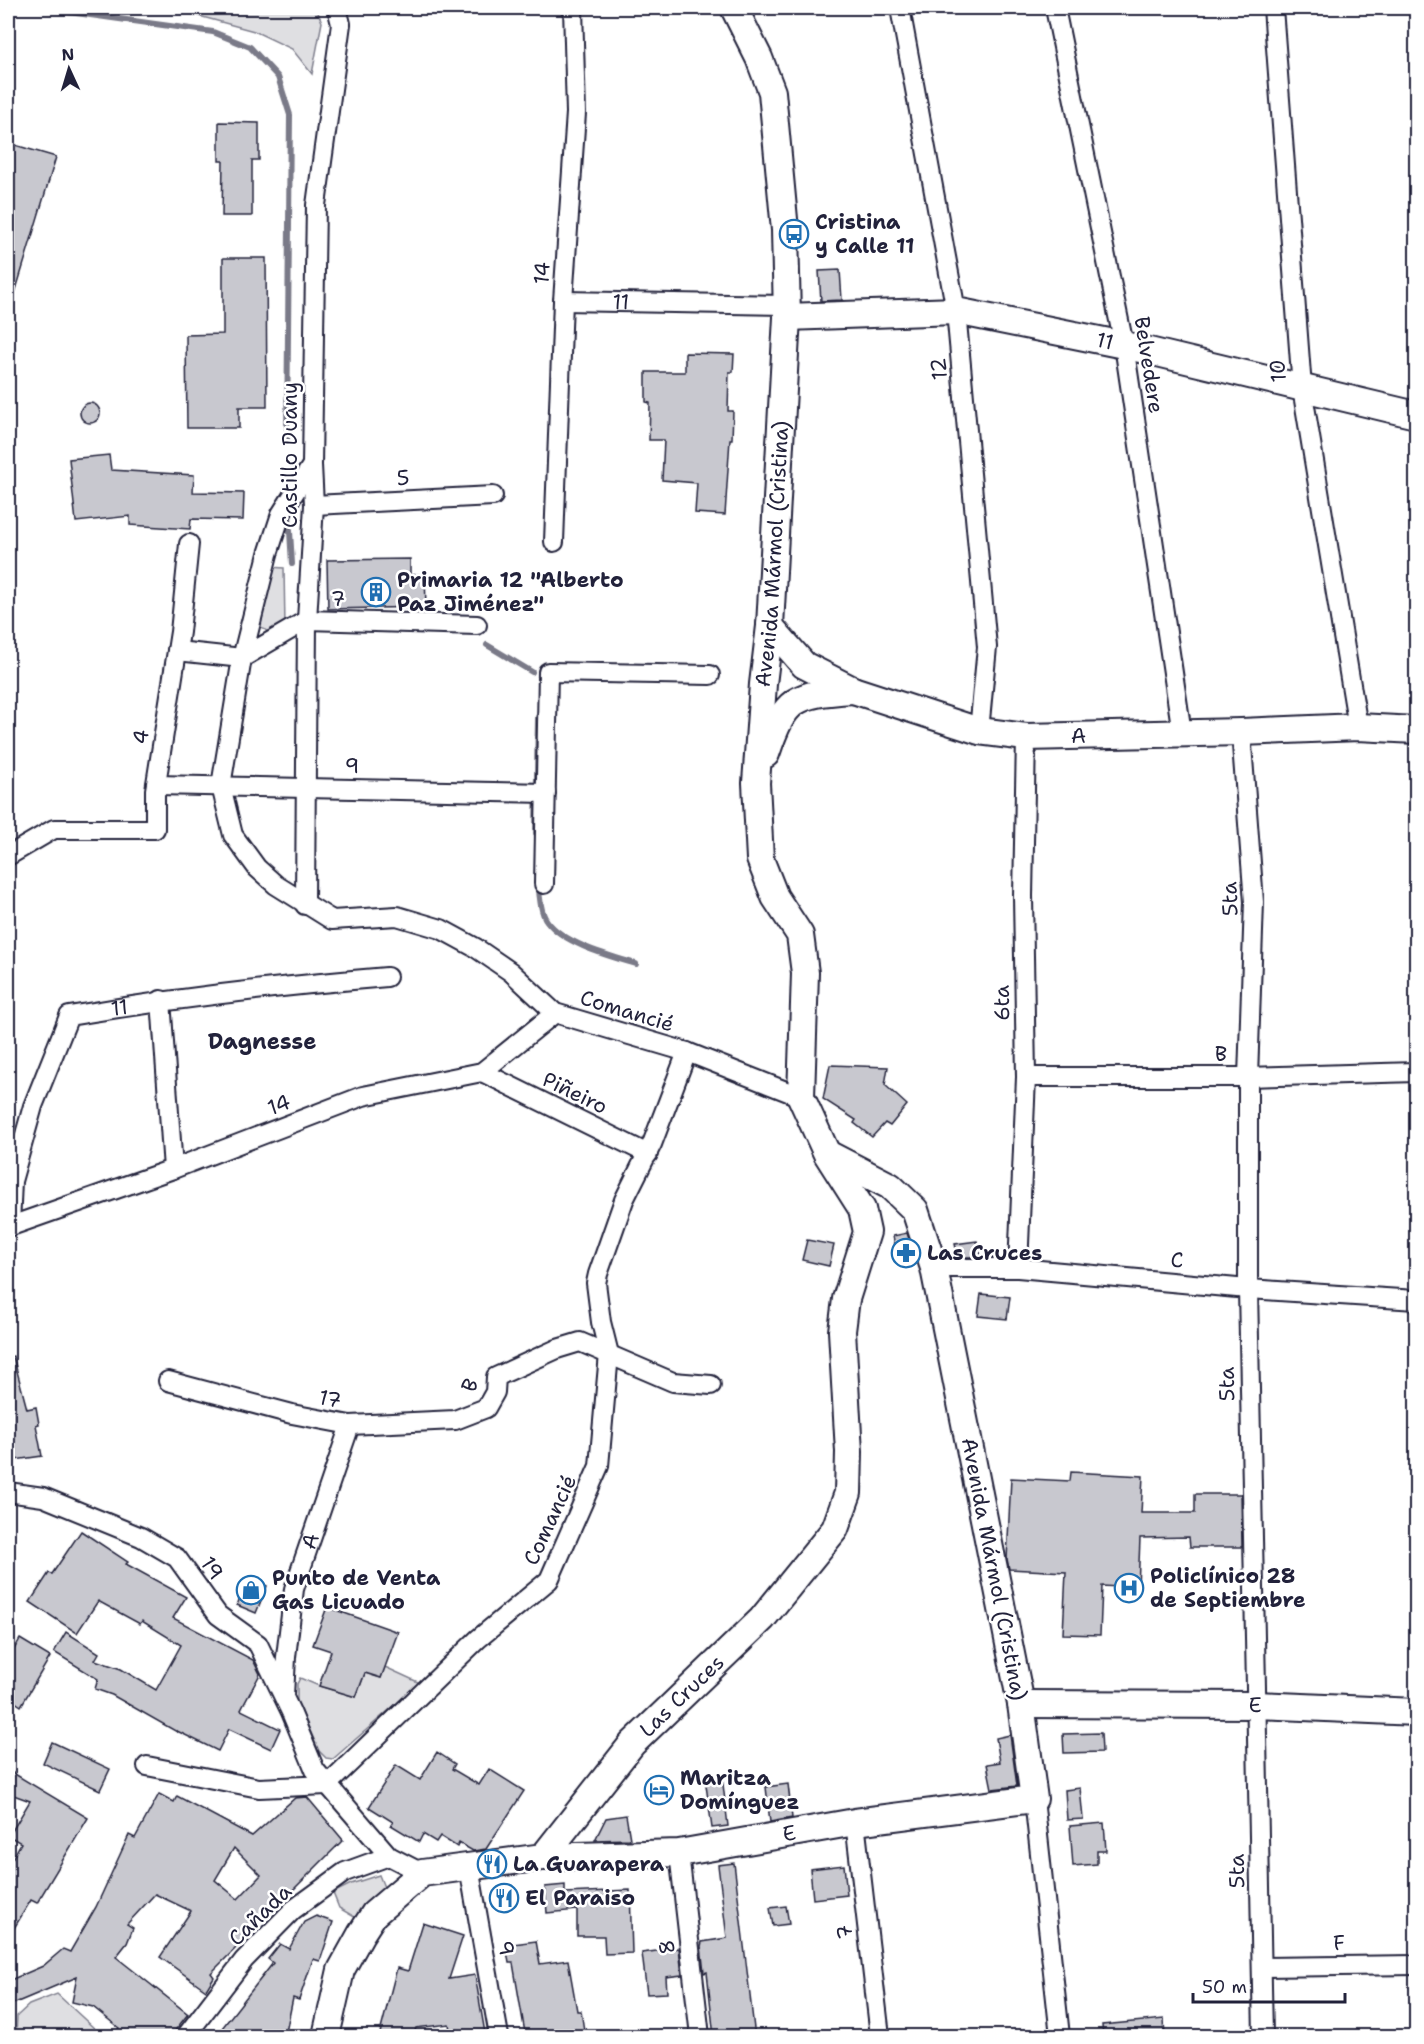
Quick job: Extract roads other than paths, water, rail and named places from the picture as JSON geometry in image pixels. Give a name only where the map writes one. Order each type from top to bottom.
[{"type":"main road","name":"Avenida Mármol (Cristina)","points":[[734,8],[759,58],[772,92],[785,230],[787,311],[770,626],[763,684],[756,783],[760,859],[775,897],[800,934],[805,973],[801,1097]]},
{"type":"main road","name":"11","points":[[787,311],[956,311],[1124,345],[1416,415]]},
{"type":"main road","name":"A","points":[[770,626],[804,665],[853,690],[979,731],[1026,737],[1358,727],[1416,730]]},
{"type":"main road","points":[[756,783],[776,724],[795,700],[818,693],[853,690]]},
{"type":"main road","name":"Las Cruces","points":[[543,1857],[632,1744],[762,1619],[835,1529],[848,1493],[849,1452],[842,1331],[846,1299],[867,1232],[861,1209],[827,1154],[801,1097]]},
{"type":"main road","name":"Avenida Mármol (Cristina)","points":[[827,1154],[891,1186],[915,1210],[934,1268],[1021,1704],[1034,1798]]},
{"type":"main road","name":"E","points":[[1021,1704],[1256,1705],[1416,1712]]},
{"type":"main road","name":"E","points":[[422,1873],[543,1857],[679,1853],[855,1822],[1034,1798]]},
{"type":"main road","points":[[326,2037],[341,1970],[360,1934],[374,1914],[422,1873]]},
{"type":"street","name":"Castillo Duany","points":[[305,905],[307,620],[315,505],[312,465],[316,205],[341,24],[337,8]]},
{"type":"street","name":"14","points":[[554,542],[563,301],[576,113],[572,8]]},
{"type":"street","name":"12","points":[[900,8],[956,311],[987,647],[979,731]]},
{"type":"street","name":"Belvedere","points":[[1055,8],[1124,345],[1182,733]]},
{"type":"street","name":"10","points":[[1273,8],[1302,388],[1358,727]]},
{"type":"street","name":"11","points":[[563,301],[787,311]]},
{"type":"street","points":[[312,465],[281,514],[268,554],[242,658],[221,786],[233,835],[257,868],[276,885],[332,920],[397,916],[441,929],[476,948],[511,972],[555,1013]]},
{"type":"street","name":"5","points":[[315,505],[493,496]]},
{"type":"street","name":"4","points":[[8,856],[54,829],[155,829],[156,785],[177,651],[189,544]]},
{"type":"street","points":[[177,651],[242,658],[307,620]]},
{"type":"street","name":"7","points":[[307,620],[477,625]]},
{"type":"street","points":[[544,884],[548,672],[710,675]]},
{"type":"street","name":"5ta","points":[[1241,732],[1254,902],[1248,1077],[1248,1289],[1263,2037]]},
{"type":"street","name":"6ta","points":[[1018,1268],[1026,1077],[1023,896],[1026,737]]},
{"type":"street","name":"9","points":[[156,785],[546,793]]},
{"type":"street","name":"11","points":[[9,1226],[12,1181],[33,1106],[69,1016],[161,1000],[387,976]]},
{"type":"street","points":[[161,1000],[173,1169]]},
{"type":"street","name":"14","points":[[9,1226],[173,1169],[363,1096],[482,1072],[555,1013]]},
{"type":"street","name":"Comancié","points":[[555,1013],[687,1052],[801,1097]]},
{"type":"street","name":"Comancié","points":[[327,1785],[478,1638],[549,1580],[599,1466],[609,1354],[601,1322],[596,1283],[598,1274],[624,1200],[648,1154],[687,1052]]},
{"type":"street","name":"Piñeiro","points":[[482,1072],[648,1154]]},
{"type":"street","name":"B","points":[[1026,1077],[1248,1077],[1416,1072]]},
{"type":"street","name":"C","points":[[934,1268],[1018,1268],[1248,1289],[1416,1300]]},
{"type":"street","name":"B","points":[[486,1408],[495,1392],[496,1377],[557,1349],[579,1342],[609,1354]]},
{"type":"street","points":[[609,1354],[673,1382],[711,1385]]},
{"type":"street","name":"17","points":[[168,1381],[292,1414],[350,1425],[455,1420],[486,1408]]},
{"type":"street","name":"A","points":[[284,1698],[294,1589],[350,1425]]},
{"type":"street","name":"19","points":[[8,1492],[43,1497],[141,1537],[177,1558],[218,1615],[258,1644],[315,1770],[327,1785]]},
{"type":"street","points":[[147,1766],[259,1788],[327,1785],[389,1856],[422,1873]]},
{"type":"street","name":"Avenida Mármol (Cristina)","points":[[1034,1798],[1060,2037]]},
{"type":"street","name":"7","points":[[855,1822],[880,2037]]},
{"type":"street","name":"8","points":[[679,1853],[700,2037]]},
{"type":"street","name":"Cañada","points":[[186,2037],[244,1960],[293,1910],[345,1872],[389,1856]]},
{"type":"street","name":"9","points":[[470,1867],[499,2037]]},
{"type":"street","name":"F","points":[[1262,1967],[1416,1965]]},
{"type":"waterway","points":[[40,8],[213,32],[250,47],[278,77],[290,115],[287,443]]},
{"type":"waterway","points":[[289,515],[292,564]]},
{"type":"waterway","points":[[487,645],[532,672]]},
{"type":"waterway","points":[[536,833],[538,717]]},
{"type":"waterway","points":[[539,885],[543,914],[555,929],[576,943],[636,964]]},
{"type":"place","name":"Cristina y Calle 11","points":[[794,234]]},
{"type":"place","name":"Primaria 12 \"Alberto Paz Jiménez\"","points":[[376,592]]},
{"type":"place","name":"Las Cruces","points":[[906,1253]]},
{"type":"place","name":"Policlínico 28 de Septiembre","points":[[1129,1588]]},
{"type":"place","name":"Punto de Venta Gas Licuado","points":[[251,1590]]},
{"type":"place","name":"Maritza Domínguez","points":[[659,1790]]},
{"type":"place","name":"La Guarapera","points":[[492,1864]]},
{"type":"place","name":"El Paraiso","points":[[504,1898]]},
{"type":"district","name":"Dagnesse","points":[[262,1041]]}]
